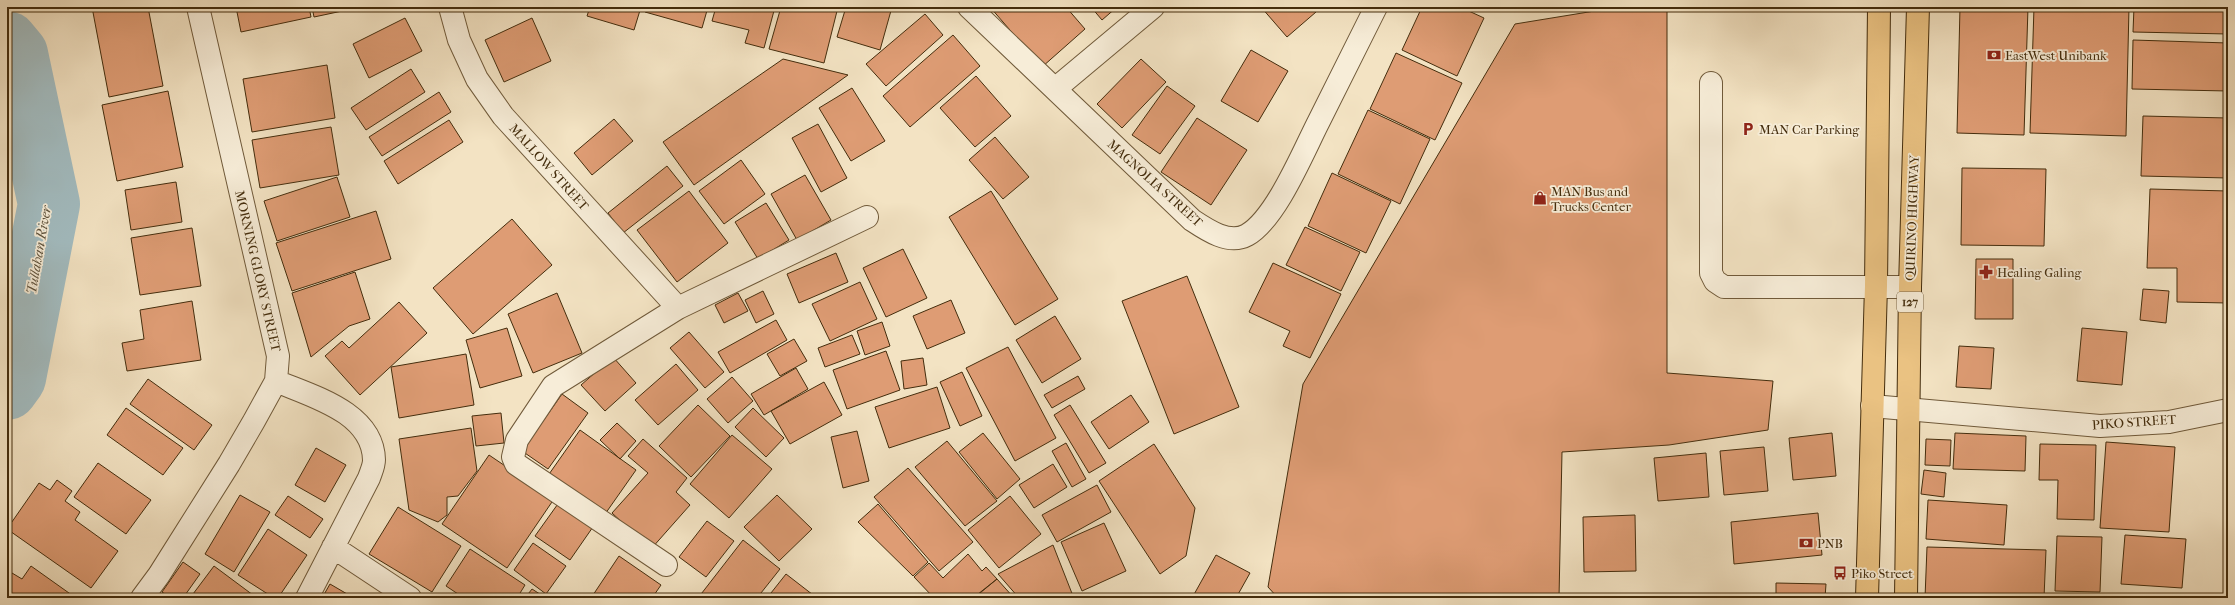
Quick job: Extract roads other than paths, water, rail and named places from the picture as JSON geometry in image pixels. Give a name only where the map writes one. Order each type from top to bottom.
[{"type":"main road","points":[[1867,598],[1876,286],[1879,7]]},
{"type":"main road","name":"QUIRINO HIGHWAY","points":[[1906,598],[1910,287],[1918,7]]},
{"type":"street","name":"MORNING GLORY STREET","points":[[142,598],[159,575],[229,464],[276,380],[278,356],[198,7]]},
{"type":"street","name":"MALLOW STREET","points":[[450,7],[459,40],[477,80],[503,116],[678,308]]},
{"type":"street","name":"MAGNOLIA STREET","points":[[969,7],[1192,220],[1210,232],[1230,239],[1247,236],[1265,219],[1284,191],[1376,7]]},
{"type":"street","points":[[1055,89],[1153,7]]},
{"type":"street","points":[[1711,83],[1711,273],[1715,281],[1724,287],[1910,287]]},
{"type":"street","points":[[666,565],[516,464],[513,457],[516,440],[553,386],[678,308],[867,217]]},
{"type":"street","points":[[276,380],[335,406],[357,422],[369,437],[374,460],[370,478],[307,598]]},
{"type":"street","name":"PIKO STREET","points":[[1872,406],[2100,426],[2170,422],[2228,410]]},
{"type":"street","points":[[333,547],[410,598]]},
{"type":"waterway","name":"Tullahan River","points":[[7,42],[17,54],[49,204],[15,378],[7,389]]},
{"type":"place","name":"EastWest Unibank","points":[[1994,55]]},
{"type":"place","name":"MAN Car Parking","points":[[1748,129]]},
{"type":"place","name":"MAN Bus and Trucks Center","points":[[1540,198]]},
{"type":"place","name":"Healing Galing","points":[[1986,272]]},
{"type":"place","name":"PNB","points":[[1806,543]]},
{"type":"place","name":"Piko Street","points":[[1840,573]]}]
